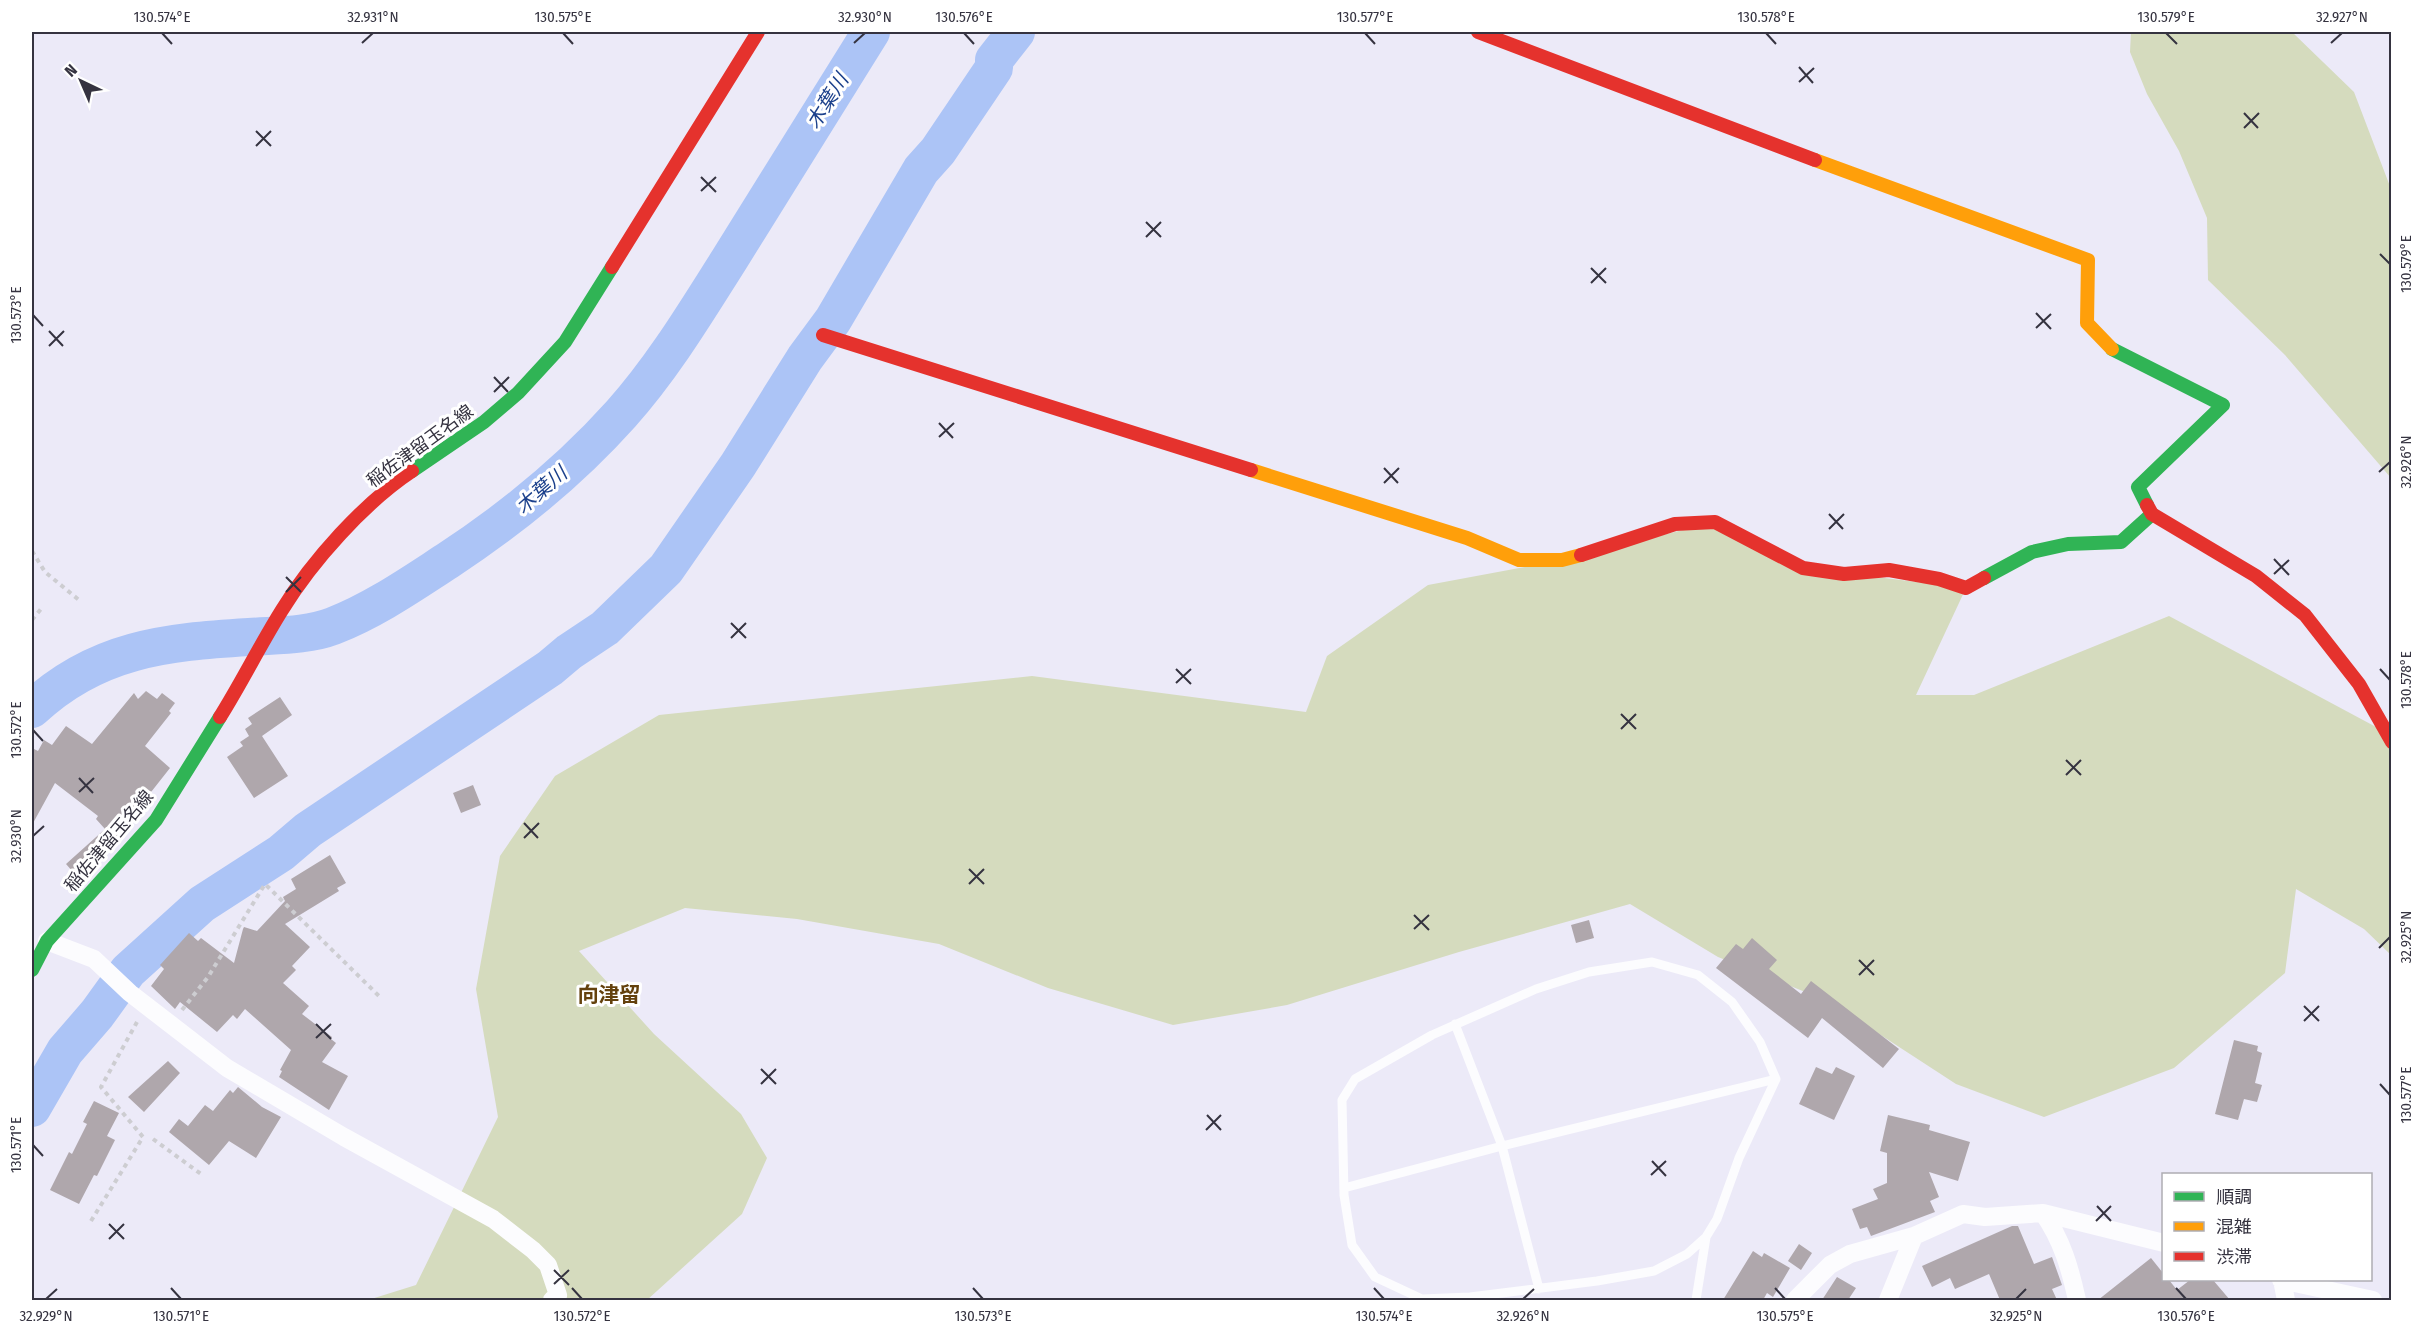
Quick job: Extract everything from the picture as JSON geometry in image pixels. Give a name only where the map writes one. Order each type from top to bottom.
[{"type":"street","name":"稲佐津留玉名線","points":[[32,970],[46,941],[156,820],[249,671],[282,610],[314,564],[349,525],[404,476],[484,422],[518,393],[564,342],[758,32]]},
{"type":"street","points":[[1478,32],[1830,166],[2088,260],[2087,323],[2112,349],[2223,405],[2138,487],[2152,514],[2256,576],[2305,615],[2358,684],[2391,742]]},
{"type":"street","points":[[823,335],[1467,538],[1519,560],[1562,560],[1609,548],[1675,524],[1715,522],[1803,568],[1844,574],[1889,570],[1939,579],[1966,588],[2032,552],[2068,544],[2121,542],[2152,514]]},
{"type":"street","points":[[46,941],[94,959],[130,993],[227,1068],[344,1137],[493,1219],[533,1250],[548,1265],[558,1295],[552,1300]]},
{"type":"street","points":[[2043,1213],[2057,1234],[2064,1251],[2077,1300]]},
{"type":"street","points":[[1795,1300],[1830,1265],[1850,1254],[1914,1236],[1963,1214],[1985,1217],[2043,1213],[2162,1243]]},
{"type":"street","points":[[1888,1300],[1914,1236]]},
{"type":"street","points":[[2282,1281],[2286,1300]]},
{"type":"street","points":[[2287,1281],[2373,1300]]},
{"type":"lane","points":[[1652,962],[1698,975],[1732,1002],[1760,1042],[1776,1079],[1739,1158],[1717,1219],[1706,1236],[1687,1254],[1654,1271],[1470,1297],[1422,1299],[1375,1277],[1352,1245],[1344,1188],[1342,1100],[1355,1079],[1455,1024],[1536,989],[1578,975],[1652,962]]},
{"type":"lane","points":[[1455,1024],[1502,1146],[1539,1288]]},
{"type":"lane","points":[[1344,1188],[1502,1146],[1776,1079]]},
{"type":"lane","points":[[1696,1300],[1706,1236]]},
{"type":"path","points":[[32,550],[45,572],[79,600]]},
{"type":"path","points":[[32,620],[41,609]]},
{"type":"path","points":[[177,1016],[208,977],[265,884],[380,996]]},
{"type":"path","points":[[92,1221],[143,1137],[101,1087],[140,1016]]},
{"type":"path","points":[[153,1139],[201,1174]]},
{"type":"green space","points":[[2131,32],[2292,32],[2354,92],[2391,189],[2391,478],[2285,355],[2208,280],[2207,218],[2179,151],[2147,94],[2130,52]]},
{"type":"green space","points":[[1715,522],[1803,568],[1966,588],[1916,695],[1974,695],[2169,616],[2391,735],[2391,955],[2364,929],[2296,889],[2285,973],[2174,1068],[2044,1117],[1956,1084],[1830,1002],[1718,957],[1630,904],[1459,952],[1287,1005],[1173,1025],[1048,988],[939,944],[797,919],[685,908],[579,951],[654,1034],[741,1114],[767,1158],[742,1214],[647,1300],[368,1300],[416,1285],[498,1117],[476,989],[500,856],[555,776],[659,715],[1032,676],[1306,712],[1327,656],[1428,585],[1562,560]]},
{"type":"building","points":[[146,691],[157,699],[162,693],[175,703],[169,711],[171,713],[145,746],[170,768],[144,801],[145,803],[119,840],[81,881],[66,864],[105,829],[96,819],[98,816],[55,783],[32,825],[32,748],[38,751],[44,740],[52,745],[66,726],[92,744],[134,693],[138,699]]},
{"type":"building","points":[[280,697],[292,715],[262,736],[288,776],[254,798],[227,757],[243,746],[240,742],[249,736],[245,729],[252,724],[248,718]]},
{"type":"building","points":[[473,785],[481,805],[461,813],[453,793]]},
{"type":"building","points":[[330,855],[346,883],[337,888],[339,891],[285,924],[310,947],[292,966],[296,970],[283,983],[309,1006],[302,1014],[332,1037],[331,1039],[336,1043],[322,1062],[348,1076],[329,1110],[279,1077],[282,1071],[280,1070],[291,1050],[245,1009],[237,1019],[233,1015],[217,1032],[180,1002],[175,1009],[151,986],[164,969],[160,965],[189,933],[198,941],[201,938],[234,963],[244,927],[257,931],[285,901],[283,897],[296,889],[291,879]]},
{"type":"building","points":[[1589,920],[1594,938],[1576,943],[1571,925]]},
{"type":"building","points":[[1752,938],[1777,960],[1769,969],[1801,994],[1811,981],[1899,1049],[1883,1068],[1822,1018],[1808,1038],[1716,968],[1736,944],[1743,949]]},
{"type":"building","points":[[2234,1040],[2258,1046],[2257,1051],[2262,1053],[2255,1083],[2262,1085],[2257,1102],[2244,1099],[2238,1120],[2215,1114]]},
{"type":"building","points":[[168,1061],[180,1073],[144,1112],[128,1097]]},
{"type":"building","points":[[1816,1067],[1832,1074],[1836,1067],[1855,1076],[1834,1120],[1799,1104]]},
{"type":"building","points":[[238,1087],[262,1107],[281,1117],[256,1158],[229,1141],[209,1165],[169,1132],[179,1119],[188,1126],[205,1105],[213,1111],[230,1090],[233,1093]]},
{"type":"building","points":[[94,1101],[119,1113],[107,1136],[115,1140],[97,1176],[94,1175],[79,1204],[50,1190],[69,1152],[72,1154],[87,1124],[83,1122]]},
{"type":"building","points":[[1888,1115],[1930,1125],[1929,1130],[1970,1142],[1958,1181],[1929,1172],[1939,1197],[1930,1201],[1935,1212],[1871,1236],[1867,1227],[1860,1229],[1852,1209],[1878,1199],[1873,1189],[1887,1183],[1887,1153],[1880,1151]]},
{"type":"building","points":[[2012,1226],[2018,1226],[2034,1264],[2052,1257],[2062,1285],[2052,1289],[2057,1300],[2000,1300],[1989,1274],[1955,1289],[1950,1278],[1932,1287],[1922,1266]]},
{"type":"building","points":[[1799,1244],[1812,1253],[1801,1270],[1788,1261]]},
{"type":"building","points":[[1753,1251],[1762,1257],[1764,1253],[1790,1268],[1773,1297],[1767,1293],[1763,1300],[1723,1300]]},
{"type":"building","points":[[2151,1258],[2162,1272],[2162,1281],[2170,1281],[2177,1290],[2189,1281],[2214,1281],[2230,1300],[2098,1300]]},
{"type":"building","points":[[1837,1277],[1856,1288],[1848,1300],[1822,1300]]},
{"type":"waterway","name":"木葉川","points":[[32,709],[56,689],[81,673],[133,652],[189,642],[302,633],[333,626],[377,605],[405,588],[471,545],[517,511],[602,435],[651,377],[704,299],[871,32]]},
{"type":"waterway","points":[[32,1108],[65,1051],[97,1014],[128,971],[202,904],[281,853],[308,830],[550,668],[605,628],[666,569],[738,465],[805,358],[833,320],[921,170],[938,151],[994,68],[994,60],[1016,32]]},
{"type":"traffic: fast","points":[[412,471],[484,422],[518,393],[565,342],[612,267]]},
{"type":"traffic: fast","points":[[2112,349],[2223,405],[2138,487],[2147,505]]},
{"type":"traffic: fast","points":[[1984,578],[2032,552],[2068,544],[2121,542],[2152,514]]},
{"type":"traffic: fast","points":[[32,970],[47,941],[156,820],[220,717]]},
{"type":"traffic: slow","points":[[1815,160],[2088,260],[2087,323],[2112,349]]},
{"type":"traffic: slow","points":[[1251,470],[1467,538],[1519,560],[1562,560],[1581,555]]},
{"type":"traffic: jam","points":[[612,267],[758,32]]},
{"type":"traffic: jam","points":[[1478,32],[1815,160]]},
{"type":"traffic: jam","points":[[823,335],[1251,470]]},
{"type":"traffic: jam","points":[[220,717],[274,623],[308,572],[358,516],[412,471]]},
{"type":"traffic: jam","points":[[2147,505],[2152,514],[2256,576],[2305,615],[2359,684],[2392,742]]},
{"type":"traffic: jam","points":[[1581,555],[1675,524],[1715,522],[1803,568],[1844,574],[1889,570],[1939,579],[1966,588],[1984,578]]},
{"type":"district","name":"向津留","points":[[609,995]]}]
